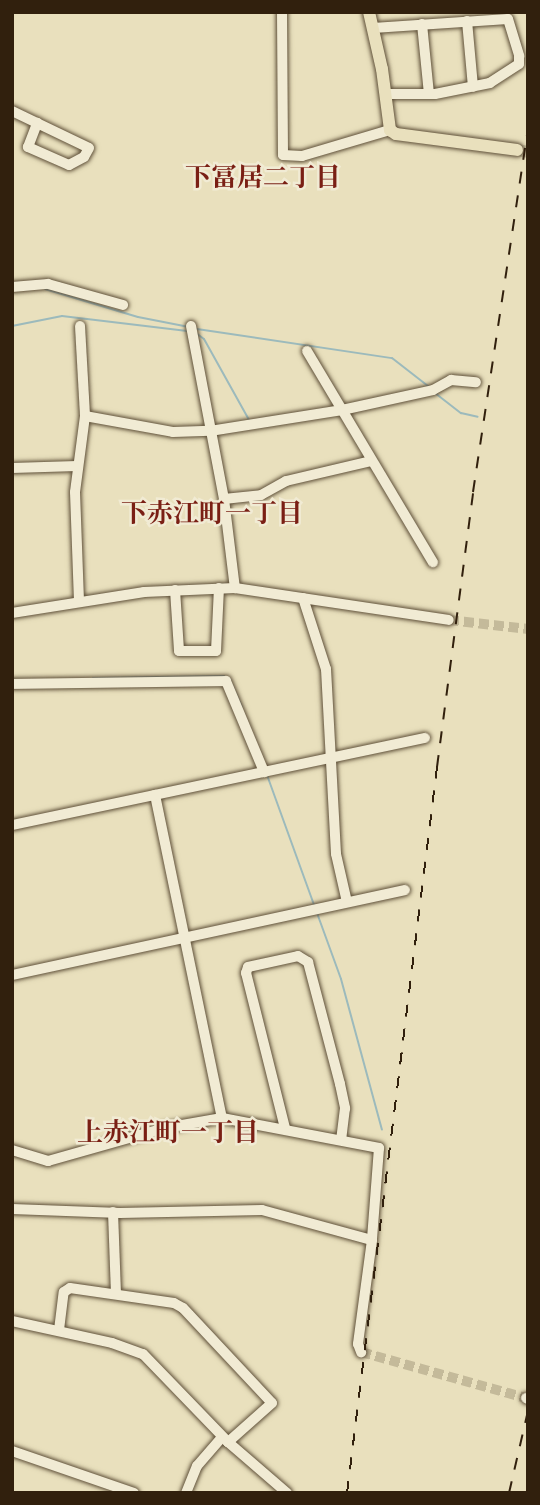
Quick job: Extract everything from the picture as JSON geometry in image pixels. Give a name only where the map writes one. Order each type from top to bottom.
[{"type":"main road","points":[[369,12],[386,94],[390,130],[396,134],[517,150]]},
{"type":"street","points":[[282,12],[283,155],[302,156],[390,130]]},
{"type":"street","points":[[373,28],[509,15],[519,64],[490,83],[473,87],[429,94],[386,94]]},
{"type":"street","points":[[467,21],[473,87]]},
{"type":"street","points":[[422,24],[429,94]]},
{"type":"street","points":[[12,111],[37,123],[89,148],[84,158],[69,165],[28,147],[37,123]]},
{"type":"street","points":[[12,286],[48,284],[123,305]]},
{"type":"street","points":[[79,601],[75,528],[77,466],[85,416],[80,326]]},
{"type":"street","points":[[191,326],[224,499],[235,588]]},
{"type":"street","points":[[307,351],[433,562]]},
{"type":"street","points":[[85,416],[173,432],[211,431],[342,410],[433,390],[451,380],[476,382]]},
{"type":"street","points":[[224,499],[261,495],[286,481],[371,461]]},
{"type":"street","points":[[12,468],[77,466]]},
{"type":"street","points":[[175,590],[179,651],[216,651],[219,588]]},
{"type":"street","points":[[12,613],[79,601],[175,590],[235,588],[449,620]]},
{"type":"street","points":[[303,598],[326,669],[336,854],[347,901]]},
{"type":"street","points":[[12,684],[226,681],[264,772]]},
{"type":"street","points":[[12,825],[425,738]]},
{"type":"street","points":[[155,795],[222,1118]]},
{"type":"street","points":[[12,975],[405,890]]},
{"type":"street","points":[[285,1128],[246,973],[248,967],[298,956],[308,962],[341,1084],[345,1108],[341,1140]]},
{"type":"street","points":[[12,1150],[48,1161],[165,1128],[222,1118],[285,1128],[379,1149],[372,1240],[362,1293],[358,1344],[361,1352]]},
{"type":"street","points":[[12,1209],[113,1212],[262,1210],[372,1240]]},
{"type":"street","points":[[113,1212],[116,1294]]},
{"type":"street","points":[[60,1330],[66,1290],[174,1303],[183,1308],[268,1397],[272,1403],[225,1439],[197,1466],[186,1493]]},
{"type":"street","points":[[12,1321],[60,1330],[143,1354],[225,1439],[287,1493]]},
{"type":"street","points":[[12,1451],[134,1493]]},
{"type":"waterway","points":[[45,289],[138,317],[189,327]]},
{"type":"waterway","points":[[12,326],[62,316],[187,331]]},
{"type":"waterway","points":[[197,329],[392,358],[428,386]]},
{"type":"waterway","points":[[196,333],[204,339],[249,420]]},
{"type":"waterway","points":[[435,393],[461,413],[478,417]]},
{"type":"waterway","points":[[93,678],[224,676]]},
{"type":"waterway","points":[[229,678],[242,707]]},
{"type":"waterway","points":[[267,775],[314,905]]},
{"type":"waterway","points":[[317,913],[341,979],[382,1130]]},
{"type":"tunnel","points":[[517,150],[528,152]]},
{"type":"tunnel","points":[[449,620],[528,629]]},
{"type":"tunnel","points":[[361,1352],[526,1398]]},
{"type":"railway","points":[[347,1493],[473,492],[528,128]]},
{"type":"railway","points":[[509,1493],[528,1411]]},
{"type":"district","name":"下冨居二丁目","points":[[263,180]]},
{"type":"district","name":"下赤江町一丁目","points":[[212,516]]},
{"type":"district","name":"上赤江町一丁目","points":[[168,1135]]}]
